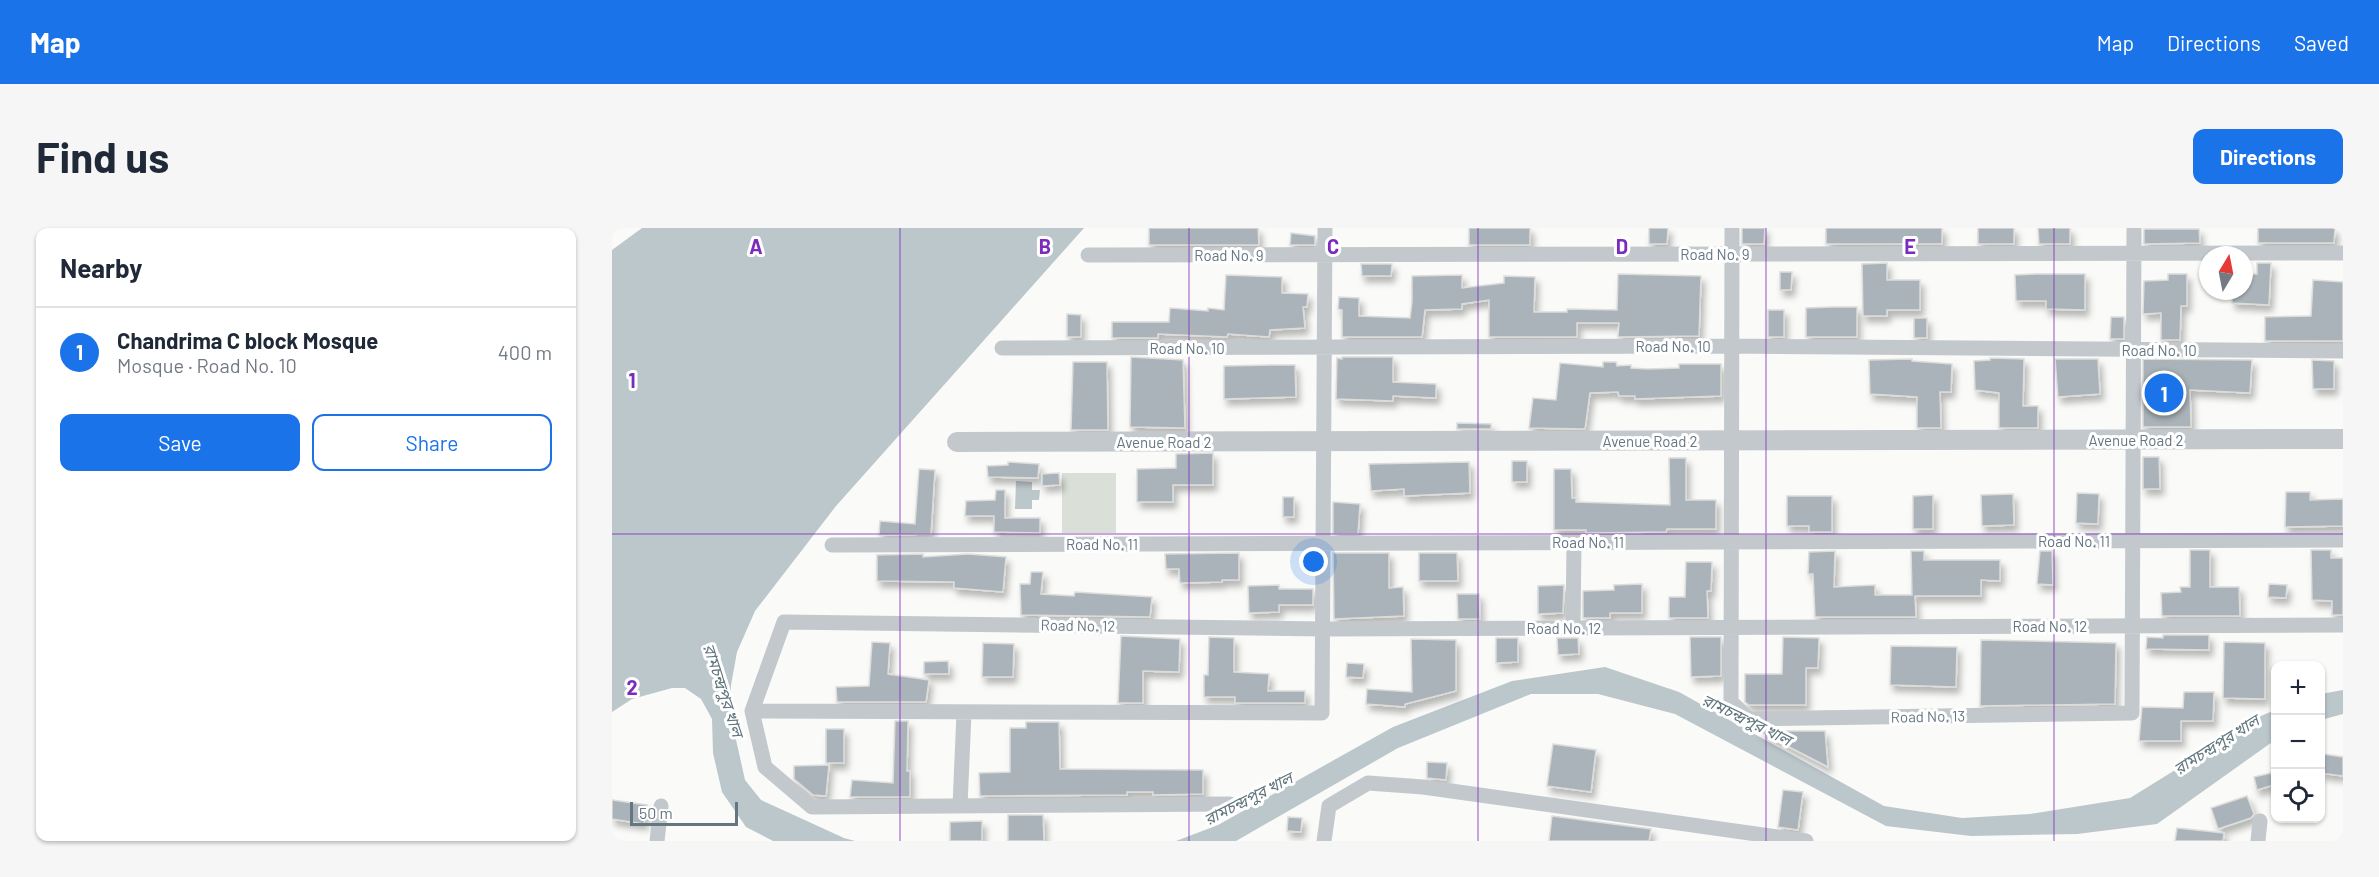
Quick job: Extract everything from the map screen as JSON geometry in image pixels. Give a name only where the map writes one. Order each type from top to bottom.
[{"type":"street","points":[[1230,804],[812,807],[765,767],[752,711],[1322,713],[1325,228]]},
{"type":"street","points":[[1731,627],[1732,228]]},
{"type":"street","points":[[2132,626],[2134,228]]},
{"type":"street","name":"Road No. 9","points":[[1088,255],[2343,253]]},
{"type":"street","name":"Road No. 10","points":[[1002,348],[1731,346],[2343,351]]},
{"type":"street","name":"Avenue Road 2","points":[[957,442],[2343,440]]},
{"type":"street","name":"Road No. 11","points":[[832,545],[2343,540]]},
{"type":"street","points":[[1573,628],[1574,542]]},
{"type":"street","name":"Road No. 12","points":[[752,711],[784,622],[1323,628],[2343,625]]},
{"type":"street","name":"Road No. 13","points":[[1731,627],[1731,702],[1749,719],[2132,713],[2132,626]]},
{"type":"street","points":[[960,806],[963,713]]},
{"type":"street","points":[[1324,841],[1329,806],[1368,783],[1423,787],[1806,841]]},
{"type":"street","points":[[657,841],[661,806]]},
{"type":"street","points":[[2258,841],[2260,821]]},
{"type":"shaded area","points":[[1062,473],[1116,473],[1116,533],[1062,533]]},
{"type":"water","name":"রামচন্দ্রপুর খাল","points":[[642,228],[1084,228],[836,506],[755,611],[737,652],[731,685],[731,717],[745,780],[761,800],[855,841],[773,841],[746,827],[722,792],[713,753],[712,719],[701,699],[685,688],[672,688],[632,699],[612,712],[612,250]]},
{"type":"water","points":[[1016,481],[1032,482],[1032,490],[1040,490],[1039,500],[1032,500],[1032,509],[1015,509]]},
{"type":"water","name":"রামচন্দ্রপুর খাল","points":[[1605,667],[1679,692],[1884,806],[1962,818],[2030,814],[2130,798],[2244,723],[2271,712],[2271,743],[2157,824],[2077,834],[1971,836],[1886,826],[1675,714],[1598,694],[1531,694],[1398,748],[1236,841],[1176,841],[1218,825],[1393,727],[1512,681]]},
{"type":"water","points":[[2343,690],[2343,714],[2325,719],[2325,693]]},
{"type":"building","points":[[1149,228],[1258,228],[1259,245],[1149,245]]},
{"type":"building","points":[[1469,228],[1530,228],[1530,245],[1469,245]]},
{"type":"building","points":[[1649,228],[1668,228],[1667,244],[1649,244]]},
{"type":"building","points":[[1742,228],[1765,228],[1764,244],[1742,244]]},
{"type":"building","points":[[1826,228],[1942,228],[1942,244],[1826,244]]},
{"type":"building","points":[[1978,228],[2014,228],[2014,244],[1978,244]]},
{"type":"building","points":[[2038,228],[2070,228],[2070,244],[2039,244]]},
{"type":"building","points":[[2258,228],[2335,228],[2334,243],[2258,243]]},
{"type":"building","points":[[2144,229],[2199,229],[2200,243],[2144,244]]},
{"type":"building","points":[[1291,233],[1315,236],[1315,245],[1290,245]]},
{"type":"building","points":[[1887,263],[1887,280],[1920,280],[1920,310],[1887,310],[1887,316],[1863,316],[1862,264]]},
{"type":"building","points":[[2257,263],[2271,263],[2269,305],[2232,303],[2232,300],[2253,300],[2253,274],[2257,274]]},
{"type":"building","points":[[1361,264],[1392,264],[1391,276],[1362,276]]},
{"type":"building","points":[[1780,272],[1792,272],[1791,290],[1780,290]]},
{"type":"building","points":[[1618,274],[1701,276],[1699,336],[1618,337],[1619,323],[1577,323],[1577,337],[1489,337],[1489,300],[1462,304],[1462,309],[1425,310],[1422,337],[1342,337],[1342,310],[1338,309],[1339,297],[1359,298],[1359,316],[1410,318],[1412,276],[1462,275],[1462,288],[1504,283],[1504,276],[1535,277],[1534,312],[1567,312],[1567,309],[1617,310]]},
{"type":"building","points":[[2085,274],[2085,310],[2046,309],[2046,301],[2016,301],[2015,275]]},
{"type":"building","points":[[2168,274],[2187,274],[2187,306],[2181,306],[2180,340],[2161,340],[2161,313],[2143,314],[2144,281],[2168,280]]},
{"type":"building","points":[[1226,275],[1282,277],[1282,293],[1308,294],[1307,307],[1303,307],[1305,328],[1270,330],[1269,337],[1228,334],[1227,337],[1158,334],[1158,338],[1112,338],[1112,322],[1169,322],[1170,308],[1224,310]]},
{"type":"building","points":[[2313,280],[2343,282],[2343,341],[2265,341],[2265,317],[2311,316]]},
{"type":"building","points":[[1857,307],[1857,337],[1806,337],[1806,308]]},
{"type":"building","points":[[1768,310],[1784,310],[1784,337],[1768,337]]},
{"type":"building","points":[[1067,314],[1081,315],[1081,337],[1067,337]]},
{"type":"building","points":[[2111,317],[2124,317],[2124,339],[2110,339]]},
{"type":"building","points":[[1914,318],[1927,318],[1927,338],[1914,338]]},
{"type":"building","points":[[1131,357],[1183,360],[1185,428],[1130,427]]},
{"type":"building","points":[[1342,357],[1393,357],[1393,382],[1436,384],[1436,398],[1393,396],[1393,401],[1336,399],[1337,358],[1342,359]]},
{"type":"building","points":[[1990,358],[2024,359],[2023,406],[2038,406],[2038,428],[1999,428],[1999,393],[1975,390],[1974,361],[1990,360]]},
{"type":"building","points":[[1912,359],[1912,361],[1952,364],[1951,392],[1940,392],[1941,428],[1917,428],[1917,397],[1870,394],[1869,360]]},
{"type":"building","points":[[2055,359],[2098,359],[2100,394],[2058,397]]},
{"type":"building","points":[[2143,359],[2252,360],[2250,393],[2190,390],[2191,427],[2143,427]]},
{"type":"building","points":[[2312,360],[2334,361],[2334,389],[2313,389]]},
{"type":"building","points":[[1073,362],[1107,362],[1108,430],[1071,430]]},
{"type":"building","points":[[1603,362],[1616,362],[1617,366],[1631,365],[1631,368],[1648,369],[1679,368],[1679,364],[1721,364],[1721,396],[1635,399],[1635,396],[1619,396],[1618,392],[1590,393],[1585,429],[1529,428],[1533,398],[1556,400],[1560,363],[1603,367]]},
{"type":"building","points":[[1295,365],[1296,397],[1224,399],[1224,366]]},
{"type":"building","points":[[1457,423],[1491,424],[1491,429],[1457,429]]},
{"type":"building","points":[[1213,453],[1213,485],[1173,485],[1173,502],[1137,502],[1137,469],[1176,468],[1176,454]]},
{"type":"building","points":[[2143,457],[2159,457],[2160,489],[2143,489]]},
{"type":"building","points":[[1669,458],[1686,458],[1686,500],[1716,500],[1716,529],[1586,533],[1586,530],[1554,530],[1554,469],[1571,469],[1572,498],[1576,498],[1576,502],[1670,505]]},
{"type":"building","points":[[1512,461],[1527,461],[1527,482],[1512,482]]},
{"type":"building","points":[[1008,462],[1039,464],[1038,478],[988,477],[987,466],[1008,465]]},
{"type":"building","points":[[1469,462],[1470,493],[1404,496],[1404,489],[1371,491],[1369,464]]},
{"type":"building","points":[[919,469],[935,470],[931,534],[879,535],[880,521],[915,524]]},
{"type":"building","points":[[1059,473],[1060,485],[1042,486],[1042,474]]},
{"type":"building","points":[[996,490],[1005,490],[1005,518],[1040,518],[1040,533],[994,532],[994,516],[965,516],[966,501],[995,500]]},
{"type":"building","points":[[2286,492],[2310,492],[2310,500],[2343,499],[2343,526],[2285,527]]},
{"type":"building","points":[[2077,493],[2099,494],[2098,524],[2076,523]]},
{"type":"building","points":[[2013,494],[2014,525],[1982,526],[1981,495]]},
{"type":"building","points":[[1933,495],[1933,529],[1913,529],[1913,496]]},
{"type":"building","points":[[1787,496],[1832,496],[1832,532],[1809,532],[1809,526],[1787,526]]},
{"type":"building","points":[[1283,497],[1294,497],[1294,517],[1283,517]]},
{"type":"building","points":[[1333,502],[1360,504],[1358,534],[1333,534]]},
{"type":"building","points":[[2190,550],[2210,550],[2210,587],[2239,587],[2240,616],[2162,616],[2161,593],[2181,592],[2180,587],[2190,587]]},
{"type":"building","points":[[2311,550],[2331,550],[2331,558],[2343,558],[2343,615],[2332,615],[2332,601],[2312,600]]},
{"type":"building","points":[[1835,551],[1834,587],[1875,585],[1875,595],[1912,595],[1911,551],[1924,551],[1924,560],[2000,560],[2000,581],[1981,580],[1981,596],[1915,596],[1916,617],[1815,617],[1813,574],[1808,574],[1809,552]]},
{"type":"building","points":[[2040,551],[2052,551],[2053,585],[2037,584]]},
{"type":"building","points":[[1239,553],[1239,580],[1180,583],[1179,569],[1166,569],[1165,554]]},
{"type":"building","points":[[1333,553],[1389,553],[1389,588],[1403,587],[1404,616],[1334,619]]},
{"type":"building","points":[[1419,553],[1457,553],[1458,581],[1419,581]]},
{"type":"building","points":[[923,554],[923,557],[968,554],[1006,557],[1003,592],[954,588],[954,582],[877,581],[877,555]]},
{"type":"building","points":[[1686,562],[1712,562],[1711,591],[1707,591],[1708,618],[1669,618],[1669,597],[1685,597]]},
{"type":"building","points":[[1031,572],[1043,572],[1041,594],[1074,596],[1075,592],[1152,597],[1150,617],[1021,615],[1020,584],[1030,584]]},
{"type":"building","points":[[1642,584],[1642,613],[1610,613],[1610,618],[1583,618],[1583,591],[1614,590],[1614,585]]},
{"type":"building","points":[[2269,584],[2287,585],[2286,598],[2268,597]]},
{"type":"building","points":[[1279,585],[1279,589],[1313,589],[1313,605],[1279,605],[1279,612],[1249,613],[1248,586]]},
{"type":"building","points":[[1564,585],[1563,613],[1538,614],[1538,586]]},
{"type":"building","points":[[1457,594],[1479,594],[1480,619],[1458,619]]},
{"type":"building","points":[[2163,635],[2209,635],[2209,650],[2146,649],[2147,637],[2163,638]]},
{"type":"building","points":[[1121,636],[1180,639],[1179,672],[1143,671],[1143,703],[1118,703]]},
{"type":"building","points":[[1209,637],[1234,638],[1234,672],[1269,674],[1268,691],[1305,691],[1305,703],[1235,703],[1235,697],[1204,697],[1204,675],[1208,675]]},
{"type":"building","points":[[1690,637],[1721,637],[1721,676],[1691,677]]},
{"type":"building","points":[[1783,637],[1819,638],[1818,668],[1806,668],[1806,705],[1749,705],[1745,702],[1745,674],[1782,674]]},
{"type":"building","points":[[1496,638],[1518,638],[1518,662],[1496,663]]},
{"type":"building","points":[[1557,638],[1578,638],[1579,654],[1558,655]]},
{"type":"building","points":[[1411,639],[1456,640],[1456,691],[1405,704],[1405,707],[1366,704],[1367,689],[1412,692]]},
{"type":"building","points":[[1981,640],[2116,643],[2115,704],[1980,706]]},
{"type":"building","points":[[872,642],[890,643],[888,674],[929,680],[926,702],[837,702],[836,687],[869,686]]},
{"type":"building","points":[[2224,642],[2265,643],[2265,699],[2223,698]]},
{"type":"building","points":[[983,643],[1014,644],[1013,677],[982,677]]},
{"type":"building","points":[[1891,646],[1957,647],[1956,687],[1890,685]]},
{"type":"building","points":[[948,661],[949,674],[924,674],[924,662]]},
{"type":"building","points":[[1347,663],[1364,664],[1363,678],[1346,677]]},
{"type":"building","points":[[2184,692],[2214,692],[2213,721],[2181,721],[2181,741],[2139,741],[2142,707],[2183,708]]},
{"type":"building","points":[[895,721],[908,721],[907,771],[910,771],[910,797],[850,797],[852,780],[893,783]]},
{"type":"building","points":[[1026,722],[1059,722],[1060,769],[1203,770],[1203,794],[1153,795],[1153,792],[1127,792],[1127,795],[980,796],[979,773],[1010,772],[1010,728],[1026,728]]},
{"type":"building","points":[[826,729],[844,729],[844,763],[826,763]]},
{"type":"building","points":[[1758,731],[1825,731],[1828,767],[1797,751]]},
{"type":"building","points":[[1553,744],[1596,750],[1591,792],[1547,786]]},
{"type":"building","points":[[2325,754],[2343,757],[2343,776],[2325,774]]},
{"type":"building","points":[[1427,762],[1447,763],[1446,780],[1427,778]]},
{"type":"building","points":[[829,765],[826,796],[813,795],[794,779],[794,766]]},
{"type":"building","points":[[2271,773],[2271,786],[2257,790],[2254,777]]},
{"type":"building","points":[[1783,790],[1803,792],[1798,830],[1778,827]]},
{"type":"building","points":[[2247,796],[2254,814],[2251,818],[2218,829],[2211,808]]},
{"type":"building","points":[[612,800],[647,805],[644,824],[612,819]]},
{"type":"building","points":[[1008,815],[1043,815],[1044,841],[1008,841]]},
{"type":"building","points":[[1552,816],[1651,829],[1649,841],[1549,841]]},
{"type":"building","points":[[1288,817],[1302,818],[1301,832],[1287,831]]},
{"type":"building","points":[[982,821],[982,841],[950,841],[950,822]]},
{"type":"building","points":[[2177,828],[2224,833],[2223,841],[2175,841]]},
{"type":"place","name":"Chandrima C block Mosque","points":[[2164,393]]}]
